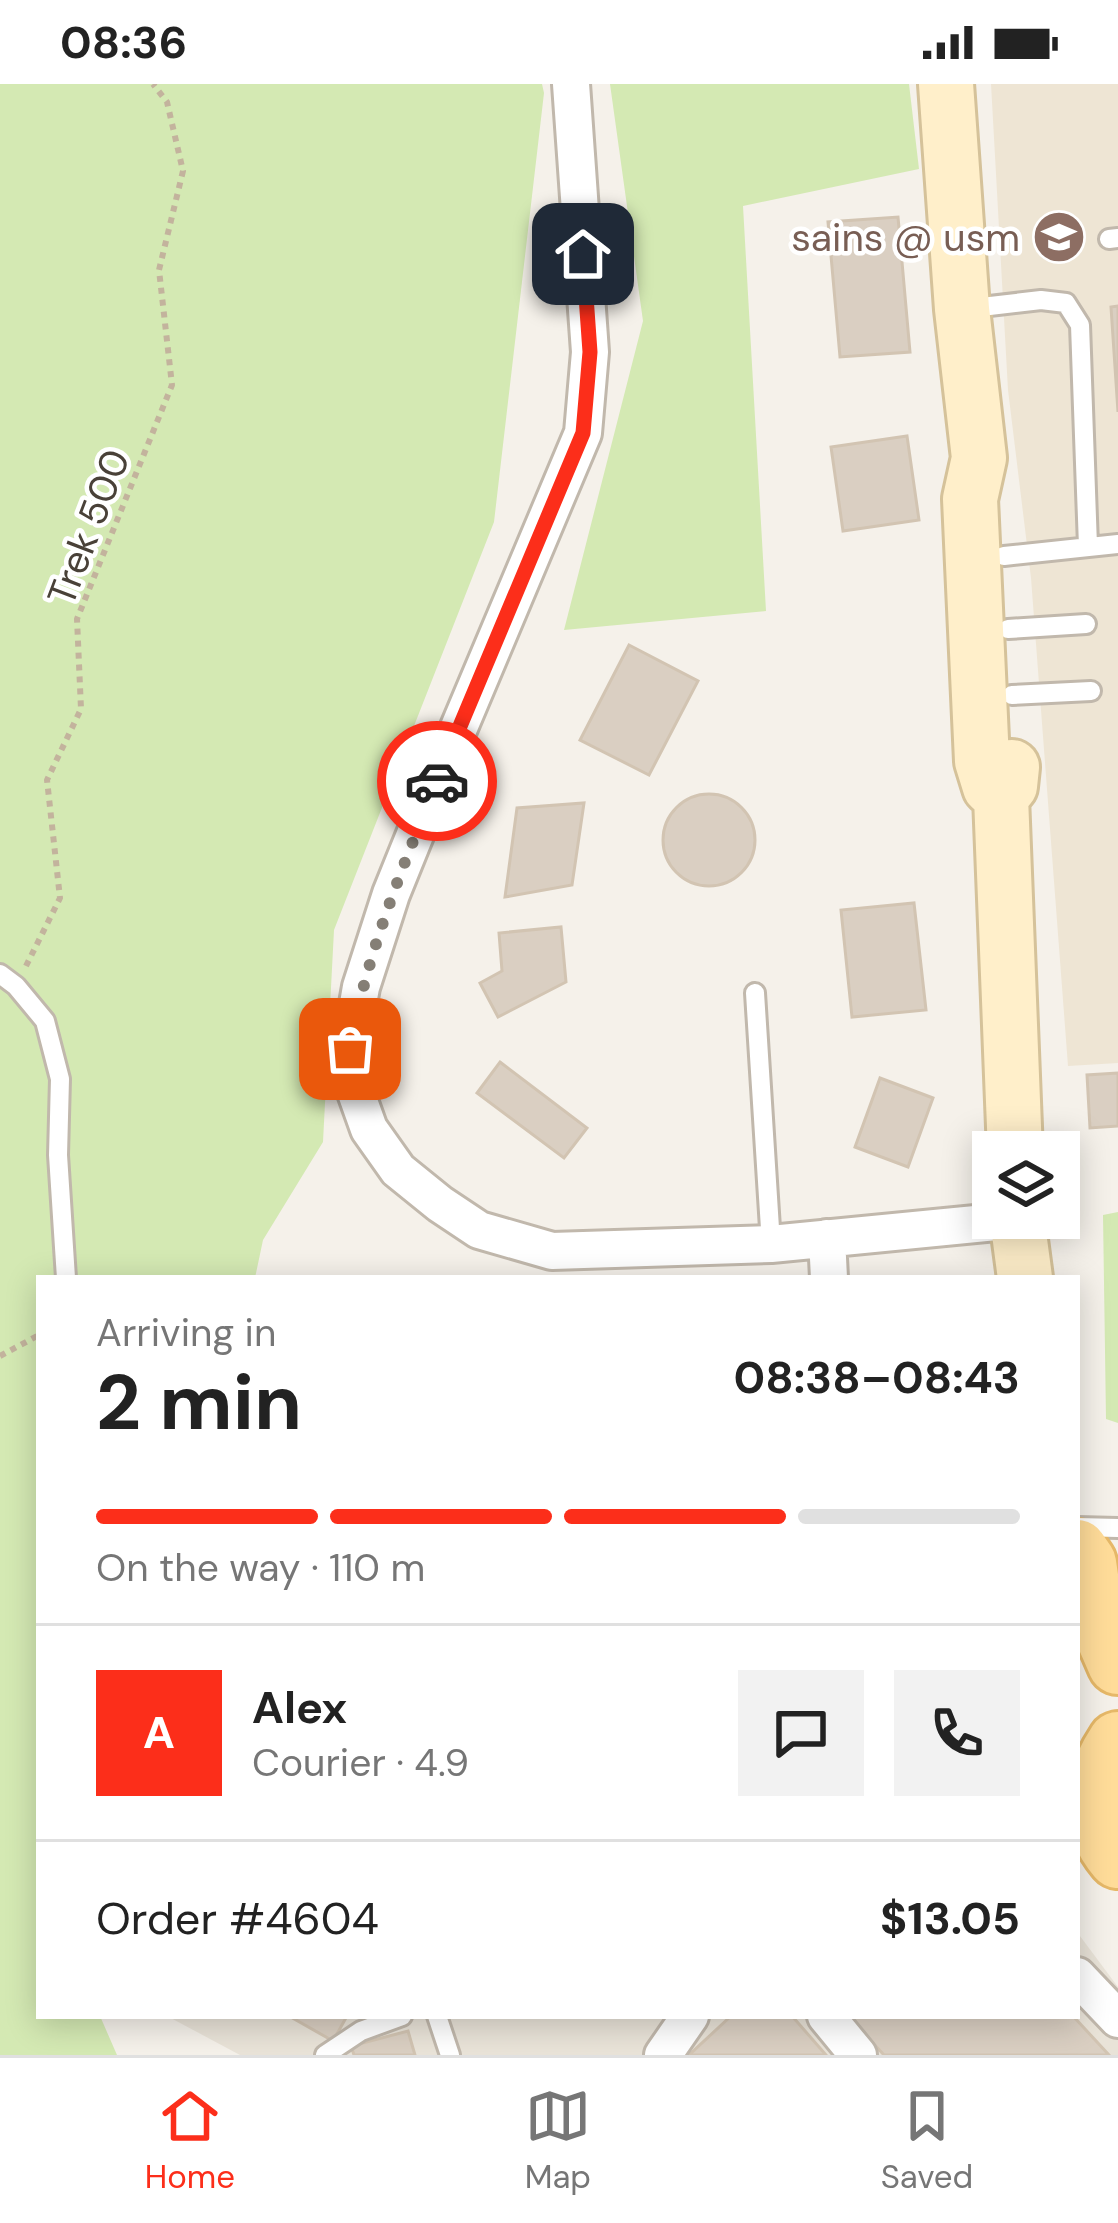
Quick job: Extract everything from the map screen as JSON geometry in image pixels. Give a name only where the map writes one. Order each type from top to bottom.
[{"type":"main road","points":[[946,84],[962,309],[979,458],[970,499],[982,761],[990,787],[1001,797]]},
{"type":"main road","points":[[979,458],[999,500],[1012,695],[1013,760],[1010,786],[1001,797],[1014,1131]]},
{"type":"main road","points":[[1020,1239],[1025,1275]]},
{"type":"main road","points":[[1080,1554],[1086,1563],[1092,1604],[1118,1664]]},
{"type":"main road","points":[[1080,1659],[1118,1716]]},
{"type":"main road","points":[[1118,1742],[1096,1783],[1098,1819],[1107,1846],[1118,1858]]},
{"type":"street","points":[[571,84],[590,352],[583,433],[392,894],[361,987],[350,1049],[354,1088],[369,1129],[398,1170],[479,1230],[552,1252],[771,1244],[972,1224]]},
{"type":"street","points":[[827,1238],[829,1275]]},
{"type":"street","points":[[1080,1979],[1118,2019]]},
{"type":"street","points":[[662,2055],[688,2019]]},
{"type":"street","points":[[829,2019],[859,2055]]},
{"type":"lane","points":[[962,309],[1041,300],[1066,303],[1080,325],[1088,546]]},
{"type":"lane","points":[[1004,556],[1118,544]]},
{"type":"lane","points":[[1008,629],[1086,624]]},
{"type":"lane","points":[[1012,695],[1091,691]]},
{"type":"lane","points":[[8,980],[44,1021],[59,1078],[58,1155],[66,1275]]},
{"type":"lane","points":[[754,993],[771,1244]]},
{"type":"lane","points":[[1080,1527],[1118,1528]]},
{"type":"lane","points":[[325,2055],[361,2031],[394,2019]]},
{"type":"lane","points":[[438,2019],[450,2055]]},
{"type":"path","name":"Trek 500","points":[[8,980],[60,898],[47,780],[81,709],[77,619],[172,386],[159,270],[183,170],[166,102],[153,84]]},
{"type":"path","points":[[0,1355],[36,1337]]},
{"type":"shaded area","name":"sains @ usm","points":[[991,84],[1118,84],[1118,1063],[1068,1066],[1031,578],[1008,390]]},
{"type":"shaded area","points":[[1080,1936],[1118,1987],[1118,2055],[240,2055],[173,2019],[1080,2019]]},
{"type":"green space","points":[[0,84],[542,84],[494,522],[334,930],[323,1142],[263,1240],[256,1275],[36,1275],[36,2019],[101,2019],[117,2055],[0,2055]]},
{"type":"green space","points":[[610,84],[909,84],[919,169],[743,206],[766,611],[564,630],[643,321]]},
{"type":"green space","points":[[1118,1212],[1118,1423],[1106,1419],[1103,1215]]},
{"type":"building","points":[[898,217],[910,352],[840,357],[828,222]]},
{"type":"building","points":[[1118,306],[1118,412],[1111,307]]},
{"type":"building","points":[[907,436],[919,520],[843,531],[831,447]]},
{"type":"building","points":[[629,645],[698,681],[649,775],[580,740]]},
{"type":"building","points":[[709,794],[727,797],[742,807],[752,822],[752,858],[742,873],[727,883],[709,886],[691,883],[676,873],[666,858],[663,840],[666,822],[676,807],[691,797]]},
{"type":"building","points":[[584,803],[572,885],[505,897],[517,808]]},
{"type":"building","points":[[914,903],[926,1010],[852,1017],[841,910]]},
{"type":"building","points":[[561,927],[566,982],[498,1017],[480,983],[502,971],[499,933]]},
{"type":"building","points":[[500,1062],[587,1128],[564,1158],[477,1093]]},
{"type":"building","points":[[1118,1073],[1118,1126],[1090,1128],[1087,1075]]},
{"type":"building","points":[[880,1078],[933,1098],[908,1167],[855,1147]]},
{"type":"building","points":[[294,2019],[345,2019],[333,2041]]},
{"type":"building","points":[[728,2019],[795,2019],[826,2055],[689,2055]]},
{"type":"building","points":[[851,2019],[1076,2019],[1109,2055],[884,2055]]},
{"type":"building","points":[[408,2031],[415,2055],[354,2055],[351,2046]]},
{"type":"way so far","points":[[350,1049],[361,987],[437,781]]},
{"type":"place","name":"sains @ usm","points":[[1059,237]]},
{"type":"route","points":[[437,781],[583,433],[590,352],[583,254]]}]
